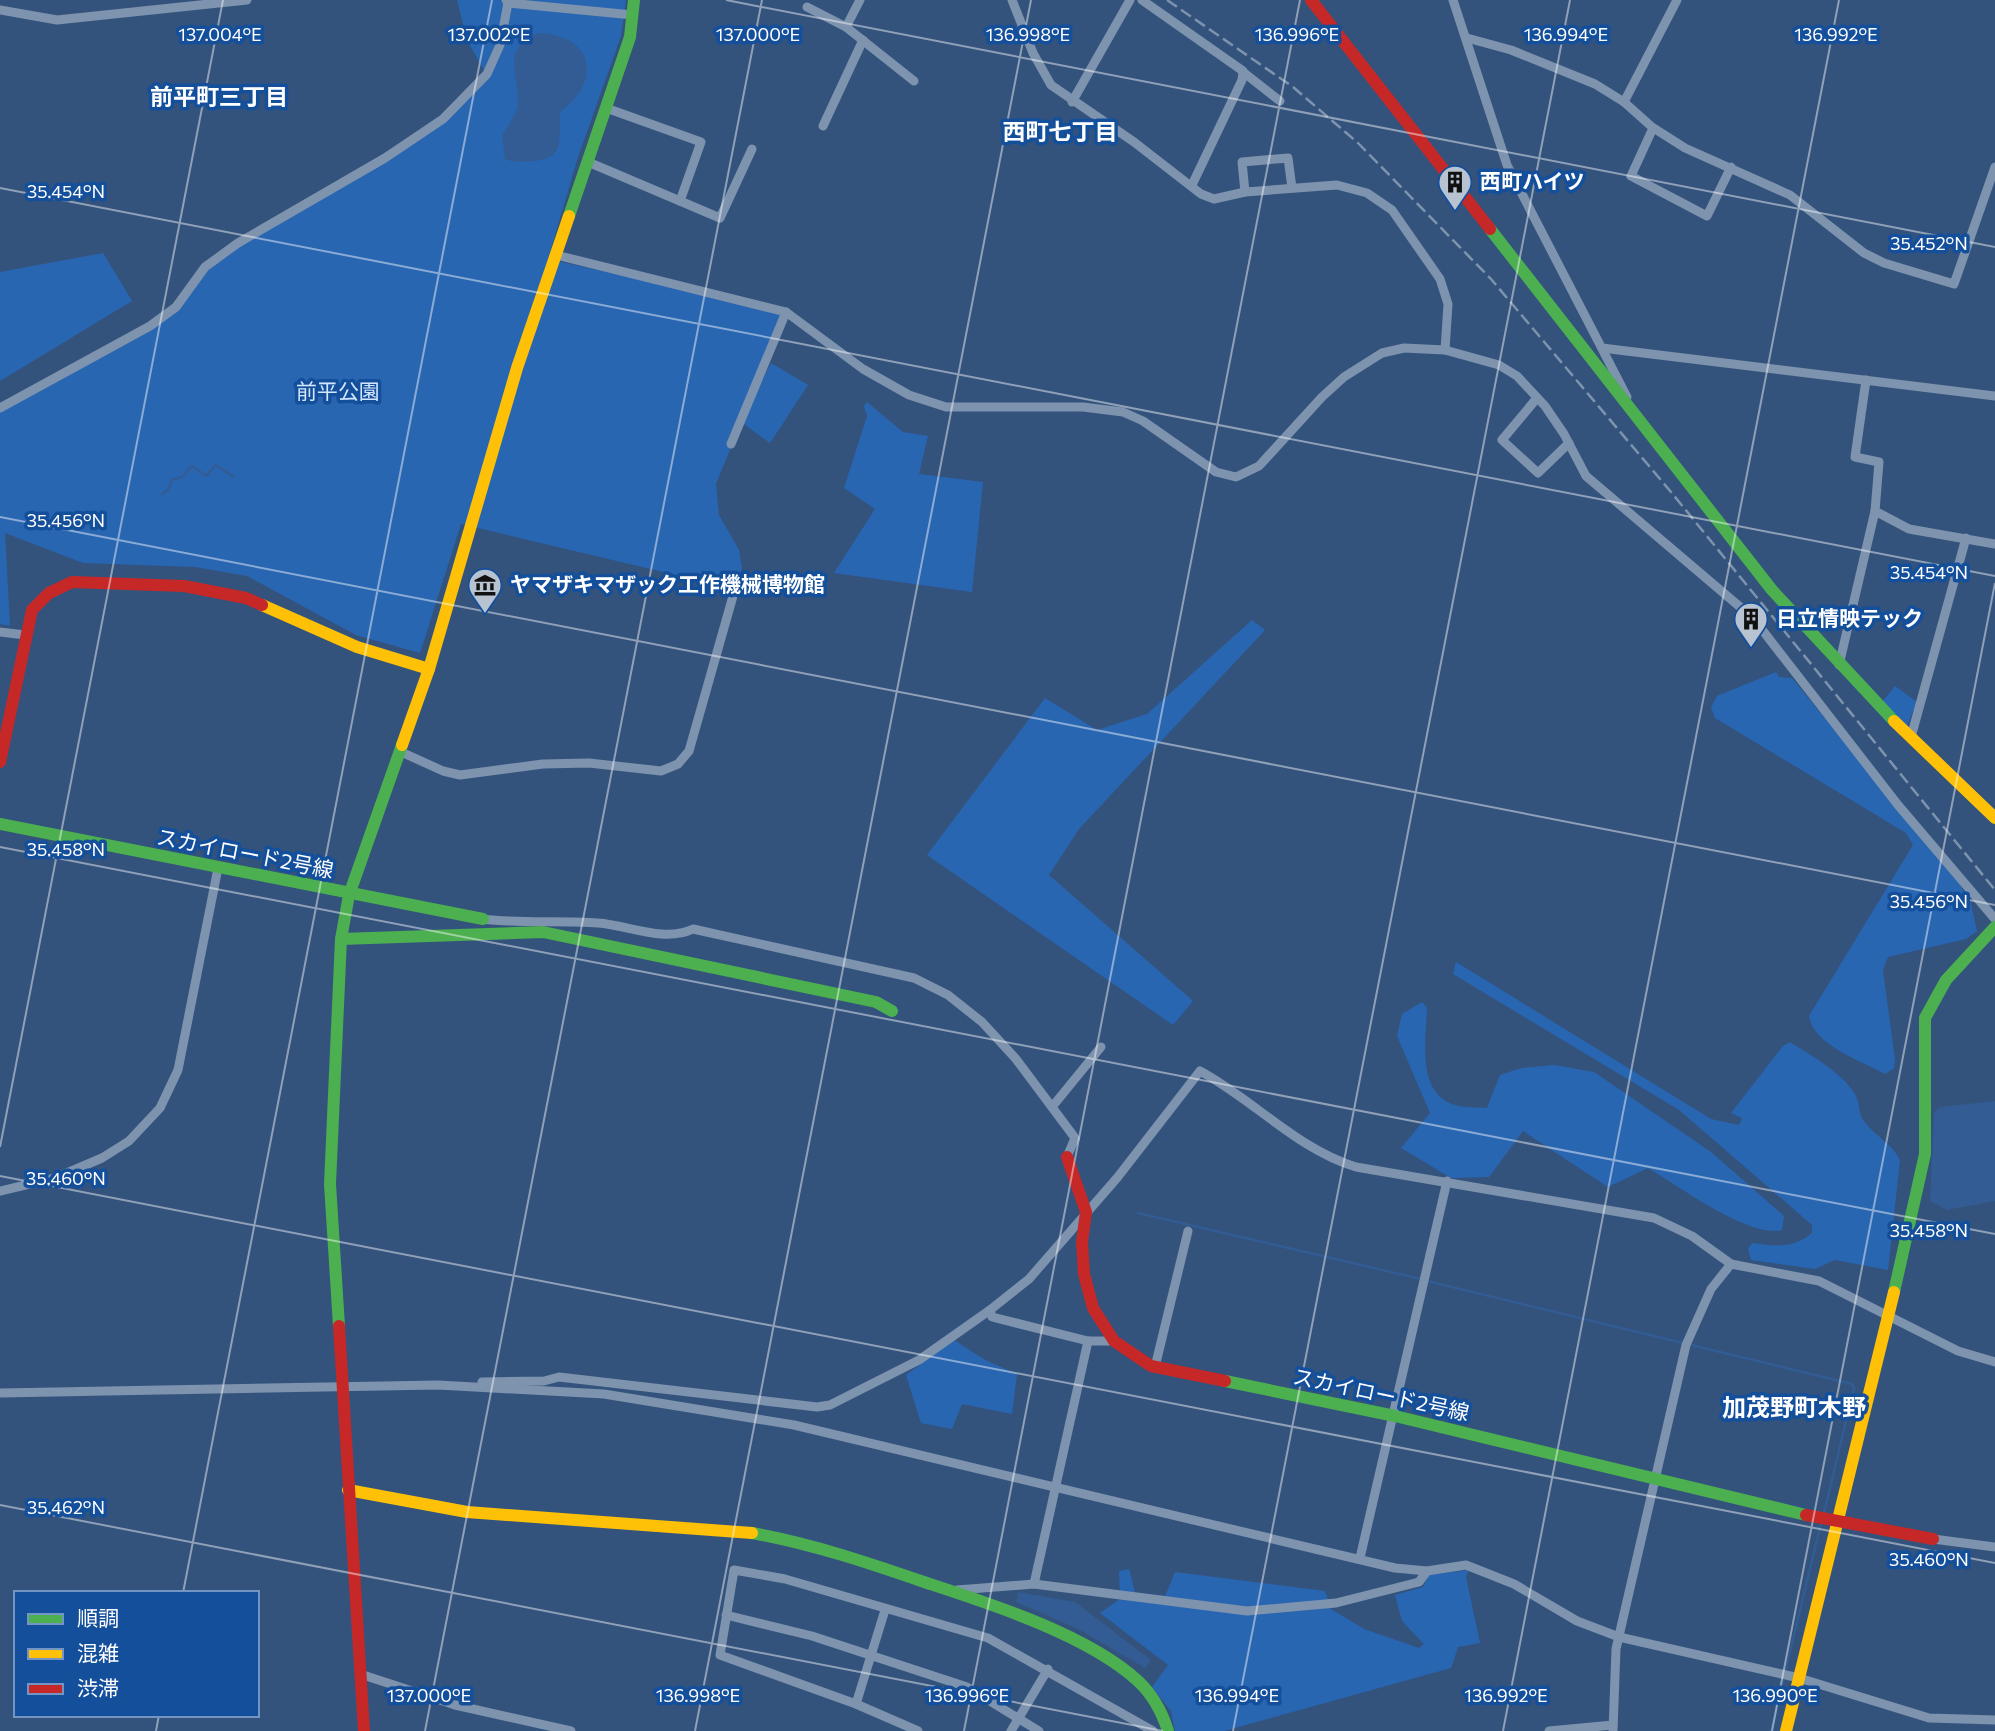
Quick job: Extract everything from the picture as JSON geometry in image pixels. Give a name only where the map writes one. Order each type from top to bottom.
[{"type":"street","points":[[0,10],[57,20],[247,0]]},
{"type":"street","points":[[364,1731],[330,1184],[341,939],[349,895],[429,669],[488,458],[630,37],[634,0]]},
{"type":"street","points":[[846,27],[860,0]]},
{"type":"street","points":[[1012,0],[1033,53],[1051,85],[1072,102],[1134,142],[1201,194],[1214,200],[1245,192],[1347,187],[1367,192],[1392,210],[1440,279],[1448,304],[1445,350]]},
{"type":"street","points":[[1072,102],[1130,0]]},
{"type":"street","points":[[1142,0],[1280,101]]},
{"type":"street","points":[[1311,0],[1772,590],[1839,665],[1995,818]]},
{"type":"street","points":[[1453,0],[1507,165],[1640,424]]},
{"type":"street","points":[[1624,102],[1676,0]]},
{"type":"street","points":[[0,408],[150,326],[176,307],[205,267],[237,243],[385,158],[443,119],[486,74],[500,46],[507,2],[634,15]]},
{"type":"street","points":[[807,7],[846,27],[914,82]]},
{"type":"street","points":[[1467,38],[1511,50],[1595,85],[1624,102],[1653,128],[1685,148],[1790,195],[1864,253],[1884,263],[1954,284],[1995,167]]},
{"type":"street","points":[[823,125],[863,40]]},
{"type":"street","points":[[1192,186],[1242,80],[1243,72]]},
{"type":"street","points":[[606,108],[701,142],[680,201]]},
{"type":"street","points":[[1653,128],[1631,176],[1707,216],[1731,167]]},
{"type":"street","points":[[588,162],[723,216],[752,149]]},
{"type":"street","points":[[1245,192],[1242,162],[1288,158],[1292,188]]},
{"type":"street","points":[[556,255],[786,312],[863,369],[927,404],[946,407],[1083,407],[1123,412],[1143,421],[1216,472],[1236,477],[1259,466],[1322,397],[1362,364],[1382,352],[1404,348],[1445,350],[1499,365],[1517,376],[1537,398],[1569,443],[1586,477],[1754,618],[1898,805],[1995,919]]},
{"type":"street","points":[[731,444],[786,312]]},
{"type":"street","points":[[1601,348],[1995,396]]},
{"type":"street","points":[[1839,665],[1875,511],[1879,462],[1855,457],[1866,380]]},
{"type":"street","points":[[1537,398],[1502,440],[1538,474],[1569,443]]},
{"type":"street","points":[[1875,511],[1909,529],[1995,544]]},
{"type":"street","points":[[1911,737],[1941,618],[1966,538]]},
{"type":"street","points":[[0,762],[25,635],[36,603],[58,586],[85,581],[184,586],[246,598],[358,647],[429,669]]},
{"type":"street","points":[[399,751],[443,771],[460,775],[543,764],[589,763],[661,771],[678,764],[689,751],[735,589]]},
{"type":"street","points":[[0,632],[25,635]]},
{"type":"street","name":"スカイロード2号線","points":[[0,824],[349,895],[483,919]]},
{"type":"street","points":[[0,1191],[55,1178],[102,1158],[136,1135],[160,1108],[178,1070],[218,868]]},
{"type":"street","points":[[483,919],[601,923],[635,931],[682,934],[694,929],[914,978],[948,995],[982,1022],[1016,1059],[1075,1138],[1068,1157]]},
{"type":"street","points":[[1786,1731],[1790,1676],[1826,1519],[1911,1226],[1925,1154],[1925,1018],[1945,979],[1995,928]]},
{"type":"street","points":[[341,939],[543,932],[685,964],[876,1002],[892,1011]]},
{"type":"street","points":[[1052,1107],[1101,1047]]},
{"type":"street","points":[[452,1386],[474,1382],[544,1381],[559,1377],[817,1407],[830,1405],[919,1360],[1029,1279],[1117,1178],[1200,1071],[1225,1084],[1331,1160],[1356,1167],[1654,1218],[1692,1236],[1731,1264],[1819,1281],[1958,1351],[1995,1362]]},
{"type":"street","name":"スカイロード2号線","points":[[1068,1157],[1070,1171],[1086,1212],[1082,1242],[1084,1274],[1093,1308],[1114,1340],[1155,1367],[1395,1416],[1826,1519],[1933,1539]]},
{"type":"street","points":[[1360,1558],[1395,1416],[1447,1181]]},
{"type":"street","points":[[1155,1367],[1188,1231]]},
{"type":"street","points":[[1549,1731],[1613,1728],[1619,1637],[1687,1343],[1711,1289],[1731,1264]]},
{"type":"street","points":[[990,1310],[992,1317],[1088,1341],[1114,1340]]},
{"type":"street","points":[[1034,1584],[1088,1341]]},
{"type":"street","points":[[0,1393],[104,1389],[452,1386],[604,1394],[794,1425],[1395,1568],[1427,1571],[1466,1565],[1545,1600],[1577,1621],[1619,1637],[1790,1676],[1929,1718],[1995,1720]]},
{"type":"street","points":[[348,1490],[467,1512],[728,1529],[808,1543],[952,1591],[1049,1628],[1122,1668],[1149,1692],[1166,1720],[1168,1731]]},
{"type":"street","points":[[1933,1539],[1995,1548]]},
{"type":"street","points":[[918,1731],[897,1728],[856,1704],[720,1655],[734,1570],[785,1579],[988,1638],[1153,1731]]},
{"type":"street","points":[[952,1591],[1034,1584],[1247,1611],[1336,1603],[1419,1582],[1427,1571]]},
{"type":"street","points":[[856,1704],[885,1610]]},
{"type":"street","points":[[726,1615],[872,1655],[967,1687],[1039,1731]]},
{"type":"street","points":[[1011,1731],[1048,1670]]},
{"type":"street","points":[[360,1674],[455,1705],[571,1731]]},
{"type":"green space","name":"前平公園","points":[[457,0],[499,0],[508,3],[510,0],[626,0],[621,36],[578,157],[548,259],[786,312],[716,484],[719,515],[739,550],[742,568],[735,589],[461,524],[420,653],[356,635],[247,576],[195,567],[83,563],[5,533],[10,626],[0,624],[0,410],[176,307],[205,267],[443,119],[486,74],[467,40]]},
{"type":"green space","points":[[103,253],[132,301],[0,381],[0,272]]},
{"type":"green space","points":[[771,363],[808,385],[770,443],[741,422]]},
{"type":"green space","points":[[867,402],[903,432],[928,436],[919,474],[983,482],[972,592],[834,573],[875,509],[844,488],[867,416],[864,406]]},
{"type":"green space","points":[[1252,620],[1265,630],[1079,829],[1049,875],[1193,1001],[1173,1025],[927,855],[1045,698],[1097,730],[1147,714]]},
{"type":"green space","points":[[1776,672],[1779,677],[1792,678],[1959,883],[1971,904],[1977,931],[1966,939],[1888,957],[1883,970],[1895,1060],[1894,1068],[1885,1074],[1829,1044],[1812,1026],[1809,1016],[1913,845],[1906,833],[1715,718],[1711,707],[1717,696]]},
{"type":"green space","points":[[1895,686],[1917,702],[1907,726],[1882,702]]},
{"type":"green space","points":[[1456,962],[1711,1119],[1739,1125],[1742,1118],[1731,1113],[1783,1046],[1790,1042],[1825,1065],[1849,1086],[1857,1097],[1863,1120],[1892,1148],[1900,1160],[1888,1270],[1835,1260],[1815,1269],[1751,1260],[1748,1249],[1752,1243],[1776,1245],[1798,1242],[1812,1233],[1812,1225],[1679,1110],[1453,974]]},
{"type":"green space","points":[[1422,1002],[1427,1008],[1426,1064],[1434,1089],[1443,1099],[1459,1106],[1487,1108],[1500,1075],[1521,1068],[1554,1065],[1594,1072],[1711,1152],[1784,1216],[1782,1230],[1768,1230],[1733,1219],[1648,1168],[1608,1187],[1523,1131],[1489,1177],[1451,1178],[1401,1148],[1430,1113],[1397,1036],[1402,1014]]},
{"type":"green space","points":[[954,1340],[985,1360],[1017,1374],[1012,1414],[962,1404],[952,1429],[921,1423],[906,1375]]},
{"type":"green space","points":[[1129,1569],[1135,1593],[1165,1596],[1175,1572],[1325,1591],[1331,1609],[1364,1629],[1419,1648],[1424,1644],[1402,1621],[1395,1595],[1423,1587],[1429,1575],[1469,1570],[1466,1577],[1480,1643],[1458,1647],[1451,1668],[1224,1731],[1175,1731],[1171,1711],[1152,1687],[1168,1665],[1100,1613],[1120,1599],[1119,1571]]},
{"type":"shaded area","points":[[538,33],[557,36],[581,50],[587,73],[574,100],[560,112],[560,138],[556,151],[544,159],[512,161],[505,159],[502,136],[518,106],[515,54],[519,47]]},
{"type":"shaded area","points":[[1995,1101],[1995,1201],[1947,1210],[1930,1201],[1934,1112],[1940,1107]]},
{"type":"shaded area","points":[[1018,1592],[1075,1602],[1151,1660],[1145,1668],[1078,1629],[1016,1602]]},
{"type":"waterway","points":[[162,494],[168,490],[172,480],[182,477],[192,466],[206,476],[216,465],[234,477]]},
{"type":"waterway","points":[[1138,1213],[1421,1279]]},
{"type":"waterway","points":[[1427,1281],[1852,1384],[1854,1388],[1824,1513]]},
{"type":"waterway","points":[[1771,1731],[1821,1523]]},
{"type":"railway","points":[[1167,0],[1293,87],[1358,143],[1491,279],[1671,492],[1995,890]]},
{"type":"traffic: fast","points":[[569,216],[630,37],[634,0]]},
{"type":"traffic: fast","points":[[1490,229],[1772,590],[1894,721]]},
{"type":"traffic: fast","points":[[339,1326],[330,1184],[341,939],[349,895],[402,745]]},
{"type":"traffic: fast","points":[[0,824],[483,919]]},
{"type":"traffic: fast","points":[[1894,1292],[1925,1154],[1925,1018],[1946,980],[1995,927]]},
{"type":"traffic: fast","points":[[341,939],[543,932],[876,1002],[892,1011]]},
{"type":"traffic: fast","points":[[1225,1381],[1395,1416],[1806,1515]]},
{"type":"traffic: fast","points":[[752,1533],[819,1548],[884,1568],[1009,1611],[1066,1635],[1117,1664],[1138,1681],[1156,1704],[1168,1731]]},
{"type":"traffic: slow","points":[[402,745],[429,669],[517,368],[569,216]]},
{"type":"traffic: slow","points":[[262,605],[357,647],[429,669]]},
{"type":"traffic: slow","points":[[1894,721],[1995,818]]},
{"type":"traffic: slow","points":[[1786,1731],[1894,1292]]},
{"type":"traffic: slow","points":[[348,1490],[467,1512],[752,1533]]},
{"type":"traffic: jam","points":[[1311,0],[1490,229]]},
{"type":"traffic: jam","points":[[0,762],[32,610],[49,593],[72,582],[184,586],[246,598],[262,605]]},
{"type":"traffic: jam","points":[[1067,1157],[1086,1212],[1082,1242],[1084,1274],[1093,1308],[1114,1341],[1151,1366],[1225,1381]]},
{"type":"traffic: jam","points":[[339,1326],[364,1731]]},
{"type":"traffic: jam","points":[[1806,1515],[1933,1539]]},
{"type":"place","name":"西町ハイツ","points":[[1455,212]]},
{"type":"place","name":"ヤマザキマザック工作機械博物館","points":[[485,615]]},
{"type":"place","name":"日立情映テック","points":[[1751,649]]},
{"type":"district","name":"前平町三丁目","points":[[219,97]]},
{"type":"district","name":"西町七丁目","points":[[1060,132]]},
{"type":"district","name":"加茂野町木野","points":[[1794,1408]]}]
